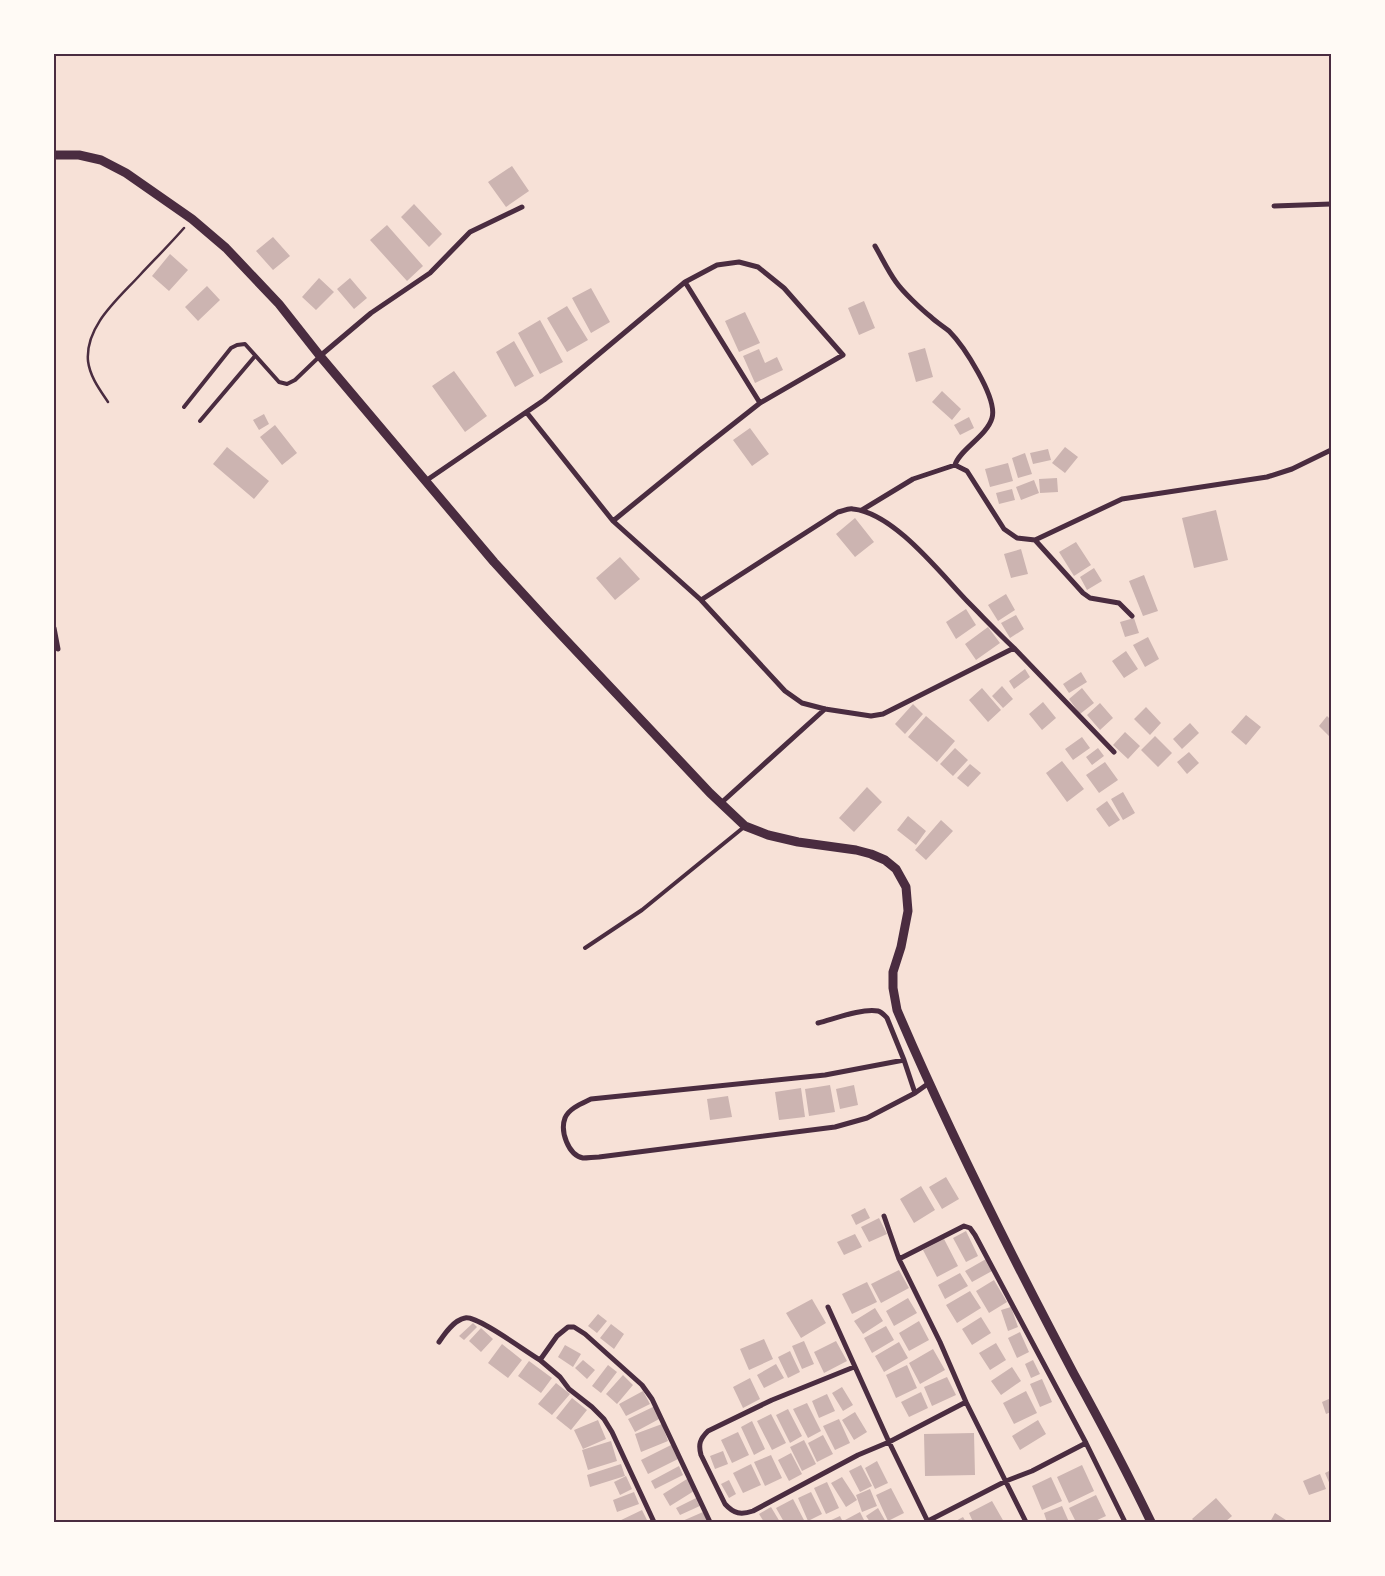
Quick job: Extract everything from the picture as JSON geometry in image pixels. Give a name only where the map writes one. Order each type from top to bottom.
[{"type":"street","points":[[54,155],[78,155],[101,160],[126,173],[192,219],[251,272],[280,304],[320,356],[427,480],[494,562],[548,622],[745,826],[768,835],[798,842],[856,850],[871,854],[885,860],[896,869],[906,887],[908,911],[901,947],[893,972],[893,988],[897,1010],[967,1166],[1074,1374],[1111,1440],[1151,1522]]},
{"type":"street","points":[[1274,206],[1331,204]]},
{"type":"street","points":[[320,356],[371,313],[430,273],[470,232],[522,207]]},
{"type":"street","points":[[875,246],[896,283],[930,317],[948,331],[975,366],[988,391],[993,416],[990,424],[958,458],[955,465]]},
{"type":"street","points":[[427,480],[526,413],[685,282],[717,265],[739,262],[758,266],[784,288],[811,316],[842,355],[760,404],[699,450],[613,521]]},
{"type":"street","points":[[685,282],[760,404]]},
{"type":"street","points":[[526,413],[613,521],[701,600],[785,691],[802,703],[825,709],[871,716],[883,714],[1014,648]]},
{"type":"street","points":[[862,510],[914,479],[955,465],[967,471],[1004,529],[1017,538],[1034,540],[1122,499],[1267,477],[1292,469],[1331,450]]},
{"type":"street","points":[[701,600],[838,512],[850,508],[862,510],[887,523],[918,547],[968,602],[1114,752]]},
{"type":"street","points":[[1034,540],[1083,593],[1090,598],[1119,603],[1132,616]]},
{"type":"street","points":[[54,628],[58,649]]},
{"type":"street","points":[[721,803],[825,709]]},
{"type":"street","points":[[818,1023],[866,1011],[882,1013],[887,1018],[915,1093]]},
{"type":"street","points":[[904,1060],[825,1075],[591,1099],[575,1107],[566,1116],[564,1129],[572,1152],[582,1158],[599,1157],[836,1127],[867,1118],[915,1093],[929,1083]]},
{"type":"street","points":[[884,1216],[899,1259],[940,1342],[966,1402],[1026,1522]]},
{"type":"street","points":[[899,1259],[954,1230],[964,1226],[970,1228],[1086,1443],[1125,1522]]},
{"type":"street","points":[[828,1307],[927,1522],[1006,1481],[1041,1468],[1086,1443]]},
{"type":"street","points":[[439,1342],[454,1324],[467,1317],[481,1322],[540,1360],[560,1377],[569,1389],[604,1419],[612,1432],[654,1522]]},
{"type":"street","points":[[540,1360],[557,1336],[568,1327],[574,1327],[585,1334],[642,1385],[659,1411],[710,1522]]},
{"type":"street","points":[[854,1367],[772,1400],[708,1431],[700,1442],[701,1455],[725,1504],[732,1511],[743,1515],[754,1511],[858,1455],[889,1442],[966,1402]]},
{"type":"lane","points":[[184,407],[231,348],[237,345],[245,344],[278,382],[286,384],[295,380],[320,356]]},
{"type":"lane","points":[[200,421],[255,356]]},
{"type":"lane","points":[[585,948],[642,910],[745,826]]},
{"type":"path","points":[[108,402],[90,371],[88,361],[91,339],[106,312],[192,219]]},
{"type":"building","points":[[512,166],[529,191],[506,207],[488,182]]},
{"type":"building","points":[[414,204],[442,234],[429,247],[401,217]]},
{"type":"building","points":[[387,225],[423,266],[407,281],[370,240]]},
{"type":"building","points":[[273,237],[290,256],[273,270],[256,251]]},
{"type":"building","points":[[170,254],[188,270],[169,291],[152,276]]},
{"type":"building","points":[[319,278],[334,292],[316,310],[302,297]]},
{"type":"building","points":[[350,278],[367,298],[354,309],[337,289]]},
{"type":"building","points":[[207,286],[220,300],[198,321],[185,307]]},
{"type":"building","points":[[591,288],[610,322],[591,333],[572,298]]},
{"type":"building","points":[[864,301],[875,328],[859,335],[848,308]]},
{"type":"building","points":[[567,306],[588,340],[567,352],[547,318]]},
{"type":"building","points":[[745,312],[760,343],[739,352],[725,321]]},
{"type":"building","points":[[540,320],[563,362],[540,374],[518,333]]},
{"type":"building","points":[[514,341],[534,376],[515,387],[496,352]]},
{"type":"building","points":[[925,348],[933,377],[916,382],[908,353]]},
{"type":"building","points":[[759,349],[765,363],[777,357],[783,370],[755,383],[743,356]]},
{"type":"building","points":[[454,371],[487,416],[465,432],[432,386]]},
{"type":"building","points":[[942,391],[961,409],[952,420],[932,402]]},
{"type":"building","points":[[264,414],[269,424],[259,430],[253,420]]},
{"type":"building","points":[[969,417],[974,428],[960,435],[954,425]]},
{"type":"building","points":[[275,425],[297,453],[282,465],[260,437]]},
{"type":"building","points":[[750,428],[769,454],[752,466],[733,440]]},
{"type":"building","points":[[227,447],[269,481],[254,499],[213,464]]},
{"type":"building","points":[[1065,447],[1078,457],[1065,473],[1052,463]]},
{"type":"building","points":[[1048,449],[1051,460],[1033,464],[1030,453]]},
{"type":"building","points":[[1025,453],[1032,474],[1018,478],[1012,458]]},
{"type":"building","points":[[1008,463],[1013,481],[990,487],[985,469]]},
{"type":"building","points":[[1057,478],[1058,492],[1040,493],[1039,479]]},
{"type":"building","points":[[1034,480],[1039,493],[1021,500],[1016,487]]},
{"type":"building","points":[[1012,489],[1015,500],[999,504],[996,493]]},
{"type":"building","points":[[1216,510],[1228,560],[1194,568],[1182,518]]},
{"type":"building","points":[[855,518],[874,542],[855,557],[836,534]]},
{"type":"building","points":[[1076,542],[1091,565],[1074,576],[1059,552]]},
{"type":"building","points":[[1021,549],[1028,574],[1011,578],[1004,554]]},
{"type":"building","points":[[620,557],[640,579],[615,600],[596,578]]},
{"type":"building","points":[[1094,568],[1102,581],[1087,590],[1080,577]]},
{"type":"building","points":[[1144,575],[1158,611],[1143,616],[1129,581]]},
{"type":"building","points":[[1006,594],[1015,610],[998,621],[988,605]]},
{"type":"building","points":[[966,609],[976,625],[956,639],[946,622]]},
{"type":"building","points":[[1016,615],[1024,629],[1010,638],[1001,623]]},
{"type":"building","points":[[1134,618],[1139,633],[1125,637],[1120,622]]},
{"type":"building","points":[[988,627],[1000,643],[976,660],[965,644]]},
{"type":"building","points":[[1148,637],[1159,659],[1145,667],[1133,645]]},
{"type":"building","points":[[1126,651],[1138,669],[1124,678],[1112,661]]},
{"type":"building","points":[[1025,669],[1030,677],[1014,689],[1009,681]]},
{"type":"building","points":[[1081,672],[1087,682],[1069,693],[1063,684]]},
{"type":"building","points":[[1002,686],[1013,699],[1003,708],[992,696]]},
{"type":"building","points":[[982,688],[1001,710],[988,722],[969,700]]},
{"type":"building","points":[[1082,688],[1094,703],[1080,714],[1069,699]]},
{"type":"building","points":[[1043,702],[1056,718],[1042,730],[1029,714]]},
{"type":"building","points":[[1100,703],[1113,718],[1100,730],[1087,715]]},
{"type":"building","points":[[913,704],[923,714],[905,734],[895,724]]},
{"type":"building","points":[[1146,707],[1161,723],[1150,735],[1134,719]]},
{"type":"building","points":[[1246,715],[1261,727],[1246,745],[1231,732]]},
{"type":"building","points":[[926,716],[955,741],[937,762],[908,737]]},
{"type":"building","points":[[1327,716],[1331,720],[1331,738],[1319,726]]},
{"type":"building","points":[[1190,723],[1199,733],[1182,749],[1173,739]]},
{"type":"building","points":[[1125,732],[1140,746],[1128,759],[1113,745]]},
{"type":"building","points":[[1155,736],[1172,753],[1158,767],[1141,750]]},
{"type":"building","points":[[1082,737],[1090,748],[1073,760],[1065,749]]},
{"type":"building","points":[[955,748],[968,760],[953,776],[940,764]]},
{"type":"building","points":[[1098,748],[1104,756],[1092,765],[1086,757]]},
{"type":"building","points":[[1189,752],[1199,763],[1187,774],[1177,762]]},
{"type":"building","points":[[1062,761],[1084,789],[1067,802],[1046,773]]},
{"type":"building","points":[[1105,762],[1118,780],[1099,793],[1086,775]]},
{"type":"building","points":[[970,764],[981,773],[968,787],[957,778]]},
{"type":"building","points":[[867,787],[882,802],[854,832],[839,818]]},
{"type":"building","points":[[1123,792],[1135,813],[1123,820],[1111,799]]},
{"type":"building","points":[[1107,801],[1120,820],[1109,827],[1096,809]]},
{"type":"building","points":[[908,816],[926,831],[916,845],[897,830]]},
{"type":"building","points":[[941,820],[953,831],[926,860],[915,850]]},
{"type":"building","points":[[830,1085],[835,1112],[809,1116],[805,1089]]},
{"type":"building","points":[[854,1085],[858,1105],[840,1109],[836,1089]]},
{"type":"building","points":[[801,1088],[805,1117],[779,1120],[775,1092]]},
{"type":"building","points":[[728,1096],[732,1117],[710,1120],[707,1099]]},
{"type":"building","points":[[946,1177],[959,1199],[942,1209],[929,1187]]},
{"type":"building","points":[[921,1186],[935,1210],[914,1223],[900,1199]]},
{"type":"building","points":[[865,1208],[870,1218],[856,1225],[851,1215]]},
{"type":"building","points":[[879,1218],[887,1234],[869,1242],[861,1227]]},
{"type":"building","points":[[966,1231],[978,1256],[966,1262],[953,1238]]},
{"type":"building","points":[[855,1234],[862,1247],[844,1255],[837,1242]]},
{"type":"building","points":[[944,1239],[958,1266],[937,1277],[923,1250]]},
{"type":"building","points":[[986,1259],[992,1271],[972,1282],[965,1271]]},
{"type":"building","points":[[899,1270],[909,1288],[881,1303],[871,1284]]},
{"type":"building","points":[[960,1273],[968,1286],[945,1299],[938,1285]]},
{"type":"building","points":[[994,1280],[1007,1302],[989,1313],[976,1291]]},
{"type":"building","points":[[867,1282],[877,1302],[852,1314],[842,1294]]},
{"type":"building","points":[[970,1291],[981,1308],[957,1323],[946,1305]]},
{"type":"building","points":[[908,1298],[917,1313],[894,1326],[886,1311]]},
{"type":"building","points":[[812,1299],[826,1323],[801,1338],[786,1313]]},
{"type":"building","points":[[1011,1307],[1018,1327],[1008,1331],[1001,1310]]},
{"type":"building","points":[[875,1308],[883,1321],[863,1334],[854,1321]]},
{"type":"building","points":[[598,1314],[607,1321],[597,1333],[588,1326]]},
{"type":"building","points":[[981,1317],[991,1333],[972,1345],[962,1329]]},
{"type":"building","points":[[919,1321],[929,1340],[909,1351],[899,1333]]},
{"type":"building","points":[[473,1323],[477,1327],[464,1340],[459,1336]]},
{"type":"building","points":[[611,1324],[624,1334],[614,1349],[600,1338]]},
{"type":"building","points":[[886,1326],[894,1340],[872,1353],[864,1338]]},
{"type":"building","points":[[481,1328],[493,1339],[481,1352],[469,1341]]},
{"type":"building","points":[[1020,1332],[1029,1352],[1017,1358],[1008,1338]]},
{"type":"building","points":[[764,1339],[773,1359],[749,1370],[740,1349]]},
{"type":"building","points":[[804,1341],[814,1364],[802,1369],[792,1346]]},
{"type":"building","points":[[836,1341],[847,1361],[824,1373],[814,1352]]},
{"type":"building","points":[[899,1342],[908,1358],[884,1372],[875,1356]]},
{"type":"building","points":[[996,1343],[1006,1360],[990,1370],[979,1353]]},
{"type":"building","points":[[502,1344],[522,1360],[508,1378],[488,1363]]},
{"type":"building","points":[[565,1345],[581,1354],[573,1367],[558,1357]]},
{"type":"building","points":[[933,1349],[945,1370],[920,1384],[909,1363]]},
{"type":"building","points":[[790,1351],[800,1372],[788,1378],[778,1357]]},
{"type":"building","points":[[583,1360],[595,1370],[587,1379],[575,1368]]},
{"type":"building","points":[[1033,1360],[1040,1374],[1031,1378],[1025,1364]]},
{"type":"building","points":[[529,1361],[552,1378],[541,1393],[518,1376]]},
{"type":"building","points":[[776,1364],[784,1378],[764,1388],[757,1375]]},
{"type":"building","points":[[608,1365],[617,1372],[601,1393],[592,1386]]},
{"type":"building","points":[[907,1365],[917,1388],[896,1398],[886,1375]]},
{"type":"building","points":[[1012,1367],[1021,1381],[1001,1395],[991,1381]]},
{"type":"building","points":[[623,1375],[633,1385],[617,1404],[606,1394]]},
{"type":"building","points":[[947,1377],[956,1395],[932,1406],[924,1387]]},
{"type":"building","points":[[750,1378],[760,1399],[743,1408],[733,1387]]},
{"type":"building","points":[[1042,1379],[1052,1402],[1040,1407],[1030,1384]]},
{"type":"building","points":[[556,1383],[570,1394],[552,1415],[538,1404]]},
{"type":"building","points":[[842,1387],[853,1405],[843,1411],[832,1393]]},
{"type":"building","points":[[643,1391],[650,1404],[626,1416],[619,1404]]},
{"type":"building","points":[[1026,1391],[1037,1413],[1014,1424],[1003,1403]]},
{"type":"building","points":[[921,1392],[928,1408],[909,1417],[901,1402]]},
{"type":"building","points":[[827,1394],[835,1411],[819,1418],[812,1401]]},
{"type":"building","points":[[572,1398],[587,1410],[571,1430],[556,1418]]},
{"type":"building","points":[[1331,1398],[1331,1412],[1326,1414],[1322,1402]]},
{"type":"building","points":[[807,1403],[821,1431],[808,1438],[793,1409]]},
{"type":"building","points":[[655,1406],[661,1418],[635,1432],[628,1419]]},
{"type":"building","points":[[788,1409],[802,1436],[790,1443],[776,1415]]},
{"type":"building","points":[[855,1412],[867,1432],[854,1440],[842,1420]]},
{"type":"building","points":[[771,1414],[786,1443],[772,1450],[757,1421]]},
{"type":"building","points":[[839,1419],[850,1443],[835,1450],[823,1426]]},
{"type":"building","points":[[598,1420],[606,1439],[583,1449],[574,1430]]},
{"type":"building","points":[[1038,1420],[1046,1434],[1020,1450],[1012,1436]]},
{"type":"building","points":[[752,1421],[765,1449],[754,1455],[741,1427]]},
{"type":"building","points":[[662,1424],[668,1441],[641,1452],[635,1434]]},
{"type":"building","points":[[738,1432],[749,1455],[732,1463],[721,1440]]},
{"type":"building","points":[[974,1433],[975,1475],[925,1476],[924,1434]]},
{"type":"building","points":[[823,1435],[833,1454],[817,1462],[808,1443]]},
{"type":"building","points":[[804,1440],[816,1464],[802,1471],[790,1447]]},
{"type":"building","points":[[611,1441],[617,1461],[588,1470],[582,1450]]},
{"type":"building","points":[[671,1445],[678,1459],[648,1474],[641,1460]]},
{"type":"building","points":[[723,1451],[728,1464],[715,1469],[710,1456]]},
{"type":"building","points":[[791,1453],[802,1474],[789,1481],[778,1460]]},
{"type":"building","points":[[771,1455],[782,1478],[765,1486],[754,1462]]},
{"type":"building","points":[[877,1461],[888,1483],[875,1489],[865,1468]]},
{"type":"building","points":[[621,1464],[625,1476],[590,1487],[587,1475]]},
{"type":"building","points":[[751,1464],[761,1485],[743,1493],[733,1473]]},
{"type":"building","points":[[861,1465],[872,1486],[860,1492],[849,1471]]},
{"type":"building","points":[[1082,1465],[1094,1491],[1069,1503],[1057,1477]]},
{"type":"building","points":[[679,1466],[683,1475],[655,1489],[651,1481]]},
{"type":"building","points":[[1331,1470],[1331,1487],[1325,1473]]},
{"type":"building","points":[[1320,1474],[1326,1489],[1309,1495],[1303,1481]]},
{"type":"building","points":[[626,1476],[632,1489],[620,1495],[614,1482]]},
{"type":"building","points":[[842,1477],[857,1500],[846,1507],[831,1483]]},
{"type":"building","points":[[1051,1477],[1062,1501],[1042,1510],[1032,1486]]},
{"type":"building","points":[[687,1479],[694,1491],[670,1506],[663,1494]]},
{"type":"building","points":[[729,1480],[736,1494],[729,1498],[721,1484]]},
{"type":"building","points":[[827,1482],[839,1508],[826,1514],[814,1488]]},
{"type":"building","points":[[891,1488],[904,1513],[888,1521],[876,1495]]},
{"type":"building","points":[[870,1489],[877,1506],[862,1512],[856,1495]]},
{"type":"building","points":[[634,1492],[639,1504],[617,1512],[613,1500]]},
{"type":"building","points":[[811,1492],[822,1514],[808,1521],[798,1498]]},
{"type":"building","points":[[1096,1495],[1106,1516],[1093,1522],[1076,1522],[1069,1508]]},
{"type":"building","points":[[698,1497],[702,1505],[680,1515],[676,1508]]},
{"type":"building","points":[[1216,1498],[1232,1516],[1225,1522],[1195,1522],[1192,1519]]},
{"type":"building","points":[[793,1499],[805,1522],[784,1522],[776,1508]]},
{"type":"building","points":[[992,1501],[1004,1522],[973,1522],[969,1513]]},
{"type":"building","points":[[1062,1506],[1069,1522],[1047,1522],[1044,1513]]},
{"type":"building","points":[[771,1507],[780,1522],[764,1522],[759,1514]]},
{"type":"building","points":[[878,1508],[886,1522],[870,1522],[866,1516]]},
{"type":"building","points":[[642,1510],[648,1522],[617,1522]]},
{"type":"building","points":[[703,1512],[708,1522],[680,1522]]},
{"type":"building","points":[[860,1512],[865,1522],[846,1522],[845,1520]]},
{"type":"building","points":[[1275,1513],[1289,1522],[1270,1522]]},
{"type":"building","points":[[840,1516],[843,1522],[827,1522]]},
{"type":"building","points":[[963,1517],[966,1522],[954,1522]]}]
